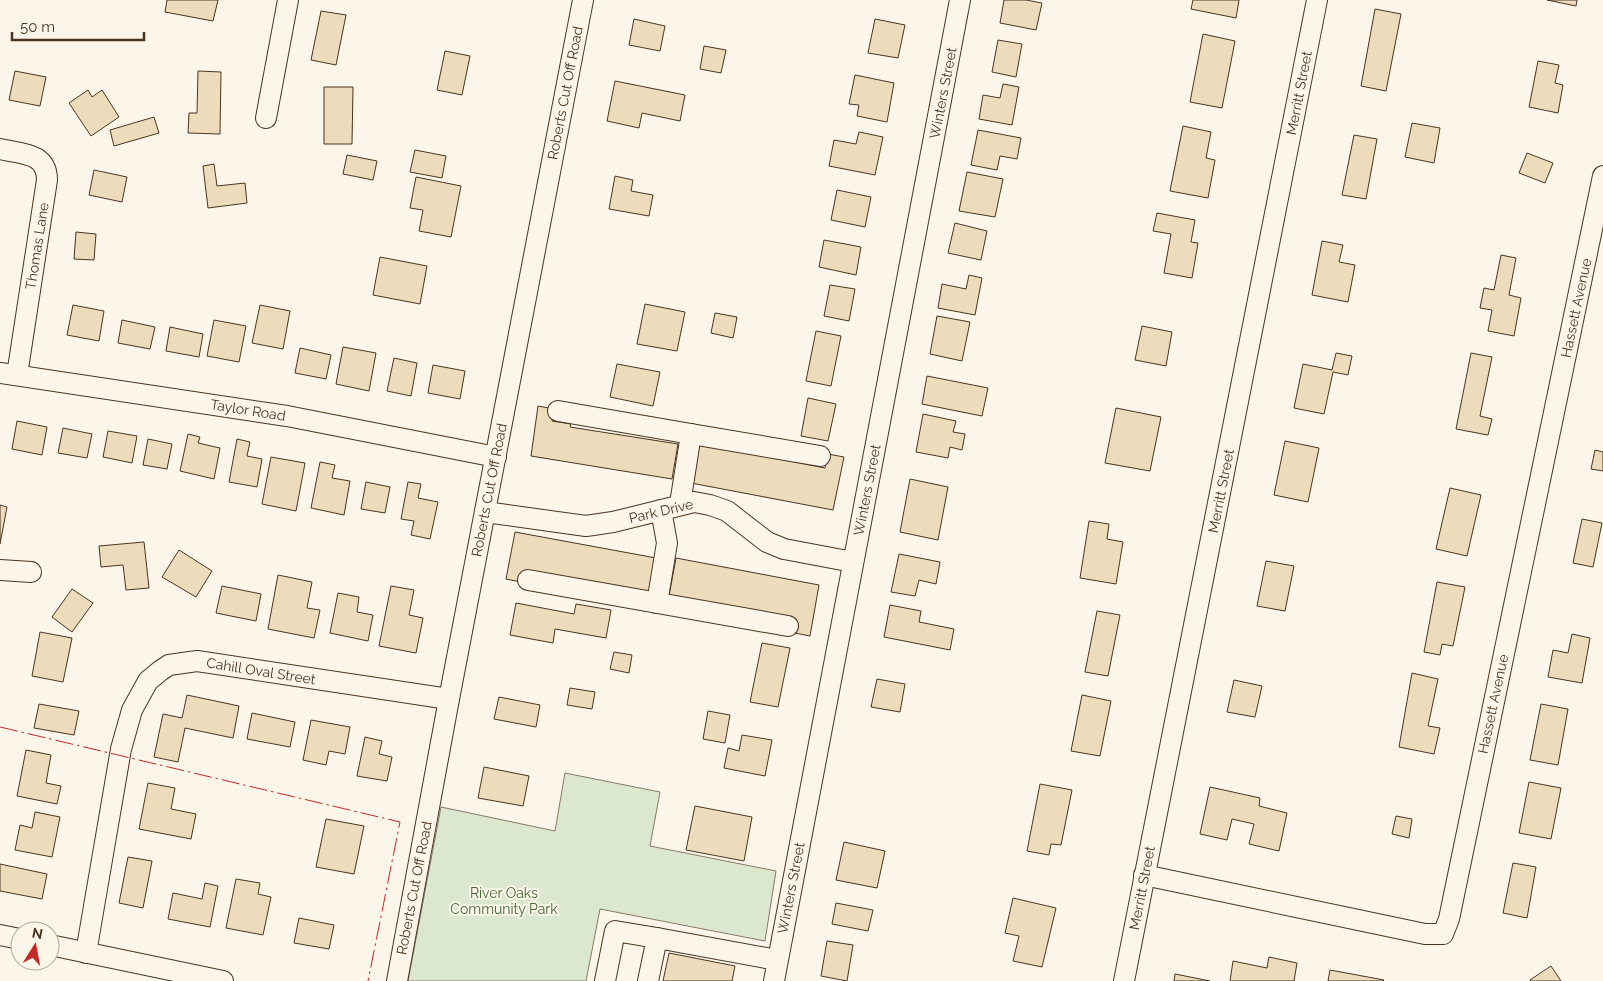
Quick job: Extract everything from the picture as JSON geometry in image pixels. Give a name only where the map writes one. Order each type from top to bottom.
[{"type":"street","points":[[266,118],[288,0]]},
{"type":"street","name":"Roberts Cut Off Road","points":[[397,981],[583,0]]},
{"type":"street","name":"Winters Street","points":[[774,981],[960,0]]},
{"type":"street","name":"Merritt Street","points":[[1124,981],[1317,0]]},
{"type":"street","name":"Thomas Lane","points":[[0,149],[37,157],[47,169],[47,180],[9,374]]},
{"type":"street","name":"Hassett Avenue","points":[[1144,875],[1425,934],[1442,934],[1449,919],[1603,176]]},
{"type":"street","name":"Taylor Road","points":[[9,374],[287,416],[496,457]]},
{"type":"street","points":[[558,411],[820,456]]},
{"type":"street","points":[[657,603],[667,543],[670,507],[691,434]]},
{"type":"street","name":"Park Drive","points":[[485,512],[586,526],[613,522],[694,502],[727,511],[767,542],[784,549],[853,562]]},
{"type":"street","points":[[0,570],[31,572]]},
{"type":"street","points":[[528,580],[788,626]]},
{"type":"street","name":"Cahill Oval Street","points":[[86,953],[121,749],[132,710],[148,681],[169,665],[197,661],[449,699]]},
{"type":"street","points":[[605,981],[615,931],[777,960]]},
{"type":"street","points":[[648,981],[657,938]]},
{"type":"street","points":[[60,947],[223,981]]},
{"type":"green space","name":"River Oaks Community Park","points":[[565,773],[660,792],[650,846],[776,871],[765,941],[600,909],[586,981],[408,981],[441,807],[555,831]]},
{"type":"building","points":[[167,0],[218,0],[213,21],[165,12]]},
{"type":"building","points":[[1004,0],[1026,0],[1042,3],[1036,30],[1000,23]]},
{"type":"building","points":[[1193,0],[1239,0],[1236,18],[1191,9]]},
{"type":"building","points":[[1547,0],[1577,0],[1576,6]]},
{"type":"building","points":[[1375,9],[1401,14],[1386,91],[1361,86]]},
{"type":"building","points":[[321,11],[346,15],[336,65],[311,60]]},
{"type":"building","points":[[634,19],[665,26],[660,51],[629,45]]},
{"type":"building","points":[[875,19],[905,25],[898,58],[868,53]]},
{"type":"building","points":[[1203,34],[1235,41],[1222,108],[1190,102]]},
{"type":"building","points":[[998,40],[1022,44],[1016,77],[992,72]]},
{"type":"building","points":[[704,46],[726,50],[721,73],[700,69]]},
{"type":"building","points":[[445,51],[470,56],[462,95],[437,90]]},
{"type":"building","points":[[1538,61],[1559,65],[1555,83],[1563,85],[1558,113],[1529,107]]},
{"type":"building","points":[[15,71],[46,77],[40,106],[9,100]]},
{"type":"building","points":[[198,71],[221,72],[220,134],[188,133],[189,113],[197,113]]},
{"type":"building","points":[[855,75],[894,83],[887,122],[857,116],[859,105],[849,104]]},
{"type":"building","points":[[615,81],[685,95],[680,121],[642,113],[639,128],[607,121]]},
{"type":"building","points":[[1003,84],[1019,87],[1012,125],[979,119],[983,95],[1000,98]]},
{"type":"building","points":[[324,87],[353,87],[352,144],[324,144]]},
{"type":"building","points":[[88,90],[92,97],[102,90],[119,117],[91,136],[69,103]]},
{"type":"building","points":[[154,117],[159,133],[114,146],[110,130]]},
{"type":"building","points":[[1412,123],[1440,128],[1434,163],[1405,157]]},
{"type":"building","points":[[1183,126],[1211,132],[1206,158],[1215,160],[1208,198],[1170,191]]},
{"type":"building","points":[[978,130],[1021,138],[1017,159],[1000,156],[997,170],[971,165]]},
{"type":"building","points":[[859,132],[883,137],[875,175],[829,166],[834,140],[856,144]]},
{"type":"building","points":[[1354,135],[1377,139],[1366,199],[1342,195]]},
{"type":"building","points":[[415,150],[446,156],[442,178],[410,172]]},
{"type":"building","points":[[1527,153],[1553,163],[1545,183],[1519,173]]},
{"type":"building","points":[[347,155],[377,161],[373,180],[343,174]]},
{"type":"building","points":[[214,164],[217,186],[245,183],[247,203],[208,208],[203,166]]},
{"type":"building","points":[[94,170],[127,177],[122,202],[89,195]]},
{"type":"building","points":[[967,172],[1003,179],[995,217],[959,211]]},
{"type":"building","points":[[615,176],[633,180],[631,191],[653,195],[649,216],[609,209]]},
{"type":"building","points":[[416,177],[461,186],[451,237],[419,231],[423,210],[410,208]]},
{"type":"building","points":[[837,190],[871,197],[865,227],[831,220]]},
{"type":"building","points":[[1157,213],[1195,220],[1191,242],[1198,243],[1192,278],[1164,273],[1171,234],[1153,231]]},
{"type":"building","points":[[955,223],[987,231],[981,260],[948,253]]},
{"type":"building","points":[[76,232],[96,234],[94,260],[74,259]]},
{"type":"building","points":[[824,240],[861,247],[856,275],[819,267]]},
{"type":"building","points":[[1322,241],[1343,245],[1339,262],[1355,265],[1348,302],[1312,295]]},
{"type":"building","points":[[1501,255],[1516,258],[1509,295],[1521,298],[1514,336],[1488,331],[1492,310],[1480,308],[1484,288],[1494,290]]},
{"type":"building","points":[[380,257],[427,266],[420,304],[373,295]]},
{"type":"building","points":[[969,275],[982,278],[975,315],[938,308],[942,284],[966,289]]},
{"type":"building","points":[[830,285],[855,289],[849,321],[824,316]]},
{"type":"building","points":[[645,304],[685,312],[677,351],[637,344]]},
{"type":"building","points":[[73,305],[104,311],[99,341],[67,335]]},
{"type":"building","points":[[260,305],[290,311],[283,349],[252,343]]},
{"type":"building","points":[[715,313],[737,317],[733,338],[711,333]]},
{"type":"building","points":[[937,316],[970,322],[962,361],[930,354]]},
{"type":"building","points":[[122,320],[155,327],[150,349],[118,343]]},
{"type":"building","points":[[214,320],[246,326],[239,362],[207,356]]},
{"type":"building","points":[[1142,326],[1172,332],[1166,366],[1135,360]]},
{"type":"building","points":[[170,327],[203,334],[199,357],[166,351]]},
{"type":"building","points":[[816,331],[841,336],[831,386],[806,381]]},
{"type":"building","points":[[343,347],[376,353],[369,391],[336,384]]},
{"type":"building","points":[[300,348],[331,355],[326,379],[295,373]]},
{"type":"building","points":[[1336,353],[1352,356],[1348,375],[1333,372],[1324,414],[1294,408],[1303,364],[1332,370]]},
{"type":"building","points":[[1471,353],[1492,357],[1480,416],[1492,419],[1488,435],[1456,429]]},
{"type":"building","points":[[394,358],[417,363],[411,396],[387,391]]},
{"type":"building","points":[[617,364],[660,372],[653,406],[610,397]]},
{"type":"building","points":[[433,365],[465,371],[460,399],[428,393]]},
{"type":"building","points":[[927,376],[988,388],[982,416],[922,404]]},
{"type":"building","points":[[808,398],[836,404],[828,441],[801,436]]},
{"type":"building","points":[[538,406],[554,409],[552,421],[571,424],[570,427],[678,444],[672,479],[531,456]]},
{"type":"building","points":[[1116,408],[1161,417],[1150,471],[1105,463]]},
{"type":"building","points":[[923,414],[956,421],[953,432],[965,434],[962,450],[950,447],[948,458],[916,452]]},
{"type":"building","points":[[17,421],[47,427],[42,455],[12,449]]},
{"type":"building","points":[[63,428],[92,434],[87,458],[58,453]]},
{"type":"building","points":[[108,431],[137,436],[132,463],[103,457]]},
{"type":"building","points":[[188,434],[200,437],[198,443],[220,448],[214,479],[180,471]]},
{"type":"building","points":[[148,439],[172,444],[167,469],[143,465]]},
{"type":"building","points":[[237,439],[250,442],[247,456],[262,459],[257,487],[229,482]]},
{"type":"building","points":[[1285,441],[1319,448],[1308,502],[1274,495]]},
{"type":"building","points":[[699,443],[825,468],[828,454],[844,457],[833,510],[691,483]]},
{"type":"building","points":[[1595,450],[1603,452],[1603,471],[1591,469]]},
{"type":"building","points":[[271,457],[305,463],[296,511],[262,504]]},
{"type":"building","points":[[320,462],[335,465],[332,478],[350,481],[344,515],[311,508]]},
{"type":"building","points":[[910,479],[948,487],[938,540],[900,532]]},
{"type":"building","points":[[366,482],[390,487],[385,513],[361,509]]},
{"type":"building","points":[[408,482],[421,484],[418,498],[438,502],[430,539],[411,535],[414,521],[401,519]]},
{"type":"building","points":[[1450,488],[1481,495],[1467,556],[1436,549]]},
{"type":"building","points":[[0,505],[7,507],[0,544]]},
{"type":"building","points":[[1582,519],[1602,523],[1593,567],[1573,563]]},
{"type":"building","points":[[1089,521],[1109,524],[1107,539],[1123,542],[1116,584],[1080,578]]},
{"type":"building","points":[[515,532],[656,558],[649,593],[523,571],[521,582],[506,579]]},
{"type":"building","points":[[144,542],[149,588],[126,590],[123,565],[101,567],[99,546]]},
{"type":"building","points":[[179,550],[212,571],[196,597],[162,577]]},
{"type":"building","points":[[899,554],[940,562],[936,584],[919,580],[915,596],[891,592]]},
{"type":"building","points":[[676,558],[819,585],[810,636],[795,633],[797,620],[669,596]]},
{"type":"building","points":[[1266,561],[1294,566],[1285,611],[1257,606]]},
{"type":"building","points":[[278,575],[312,582],[307,608],[320,610],[314,638],[268,629]]},
{"type":"building","points":[[1437,582],[1465,587],[1453,646],[1442,644],[1440,655],[1424,652]]},
{"type":"building","points":[[222,586],[261,594],[256,621],[216,613]]},
{"type":"building","points":[[391,586],[414,590],[409,615],[423,618],[416,653],[379,646]]},
{"type":"building","points":[[72,589],[93,603],[72,632],[52,617]]},
{"type":"building","points":[[338,593],[359,597],[357,612],[373,615],[368,641],[330,633]]},
{"type":"building","points":[[516,603],[574,614],[576,604],[611,610],[606,638],[555,629],[553,643],[510,635]]},
{"type":"building","points":[[890,605],[921,611],[919,622],[954,629],[950,650],[884,637]]},
{"type":"building","points":[[1097,611],[1120,615],[1108,676],[1085,672]]},
{"type":"building","points":[[40,632],[72,638],[63,682],[32,676]]},
{"type":"building","points":[[1572,634],[1590,638],[1582,683],[1548,677],[1553,650],[1568,653]]},
{"type":"building","points":[[762,643],[790,648],[778,707],[750,702]]},
{"type":"building","points":[[614,652],[632,655],[629,673],[610,669]]},
{"type":"building","points":[[1412,673],[1438,679],[1428,726],[1440,728],[1434,754],[1399,747]]},
{"type":"building","points":[[877,679],[905,684],[900,712],[871,707]]},
{"type":"building","points":[[1234,680],[1262,686],[1255,717],[1227,712]]},
{"type":"building","points":[[570,688],[595,692],[592,709],[567,705]]},
{"type":"building","points":[[187,695],[239,706],[233,738],[185,728],[178,762],[154,757],[163,714],[182,718]]},
{"type":"building","points":[[1082,695],[1111,701],[1100,756],[1071,751]]},
{"type":"building","points":[[499,697],[540,705],[536,727],[494,719]]},
{"type":"building","points":[[39,704],[79,711],[74,735],[34,728]]},
{"type":"building","points":[[1541,704],[1568,709],[1558,765],[1530,760]]},
{"type":"building","points":[[708,711],[730,715],[725,743],[703,739]]},
{"type":"building","points":[[252,713],[295,722],[290,747],[247,739]]},
{"type":"building","points":[[311,720],[350,727],[345,754],[329,751],[326,765],[303,760]]},
{"type":"building","points":[[742,735],[772,740],[765,776],[724,768],[728,748],[739,751]]},
{"type":"building","points":[[365,737],[382,741],[379,754],[392,757],[387,781],[357,776]]},
{"type":"building","points":[[26,750],[51,755],[46,783],[61,786],[57,804],[17,796]]},
{"type":"building","points":[[484,767],[529,776],[523,806],[478,798]]},
{"type":"building","points":[[1529,782],[1561,788],[1551,839],[1519,833]]},
{"type":"building","points":[[148,783],[175,788],[171,809],[196,814],[191,839],[139,829]]},
{"type":"building","points":[[1040,784],[1072,790],[1061,845],[1051,844],[1049,855],[1027,851]]},
{"type":"building","points":[[1210,787],[1260,798],[1259,806],[1287,813],[1279,851],[1249,844],[1254,824],[1232,819],[1227,840],[1200,834]]},
{"type":"building","points":[[695,806],[752,817],[744,861],[686,850]]},
{"type":"building","points":[[35,812],[60,817],[52,857],[15,850],[20,825],[32,828]]},
{"type":"building","points":[[1396,816],[1412,819],[1409,838],[1392,834]]},
{"type":"building","points":[[326,819],[364,826],[354,874],[316,867]]},
{"type":"building","points":[[844,842],[885,851],[877,888],[836,880]]},
{"type":"building","points":[[128,857],[152,861],[143,908],[119,903]]},
{"type":"building","points":[[1513,863],[1536,867],[1527,918],[1503,913]]},
{"type":"building","points":[[0,864],[47,874],[42,899],[0,891]]},
{"type":"building","points":[[236,879],[260,883],[258,894],[271,897],[263,935],[226,928]]},
{"type":"building","points":[[205,883],[218,886],[210,927],[168,919],[173,893],[202,899]]},
{"type":"building","points":[[1013,898],[1056,908],[1042,967],[1013,961],[1019,936],[1005,933]]},
{"type":"building","points":[[836,903],[873,910],[868,931],[832,924]]},
{"type":"building","points":[[299,918],[334,925],[329,949],[294,943]]},
{"type":"building","points":[[827,941],[853,945],[847,981],[821,976]]},
{"type":"building","points":[[669,953],[735,966],[732,981],[663,981]]},
{"type":"building","points":[[1269,957],[1297,963],[1294,981],[1230,981],[1233,961],[1267,968]]},
{"type":"building","points":[[1551,966],[1561,981],[1530,980]]},
{"type":"building","points":[[1330,970],[1384,980],[1328,981]]},
{"type":"building","points":[[1175,974],[1210,981],[1174,981]]},
{"type":"power","points":[[0,727],[400,822],[368,981]]}]
